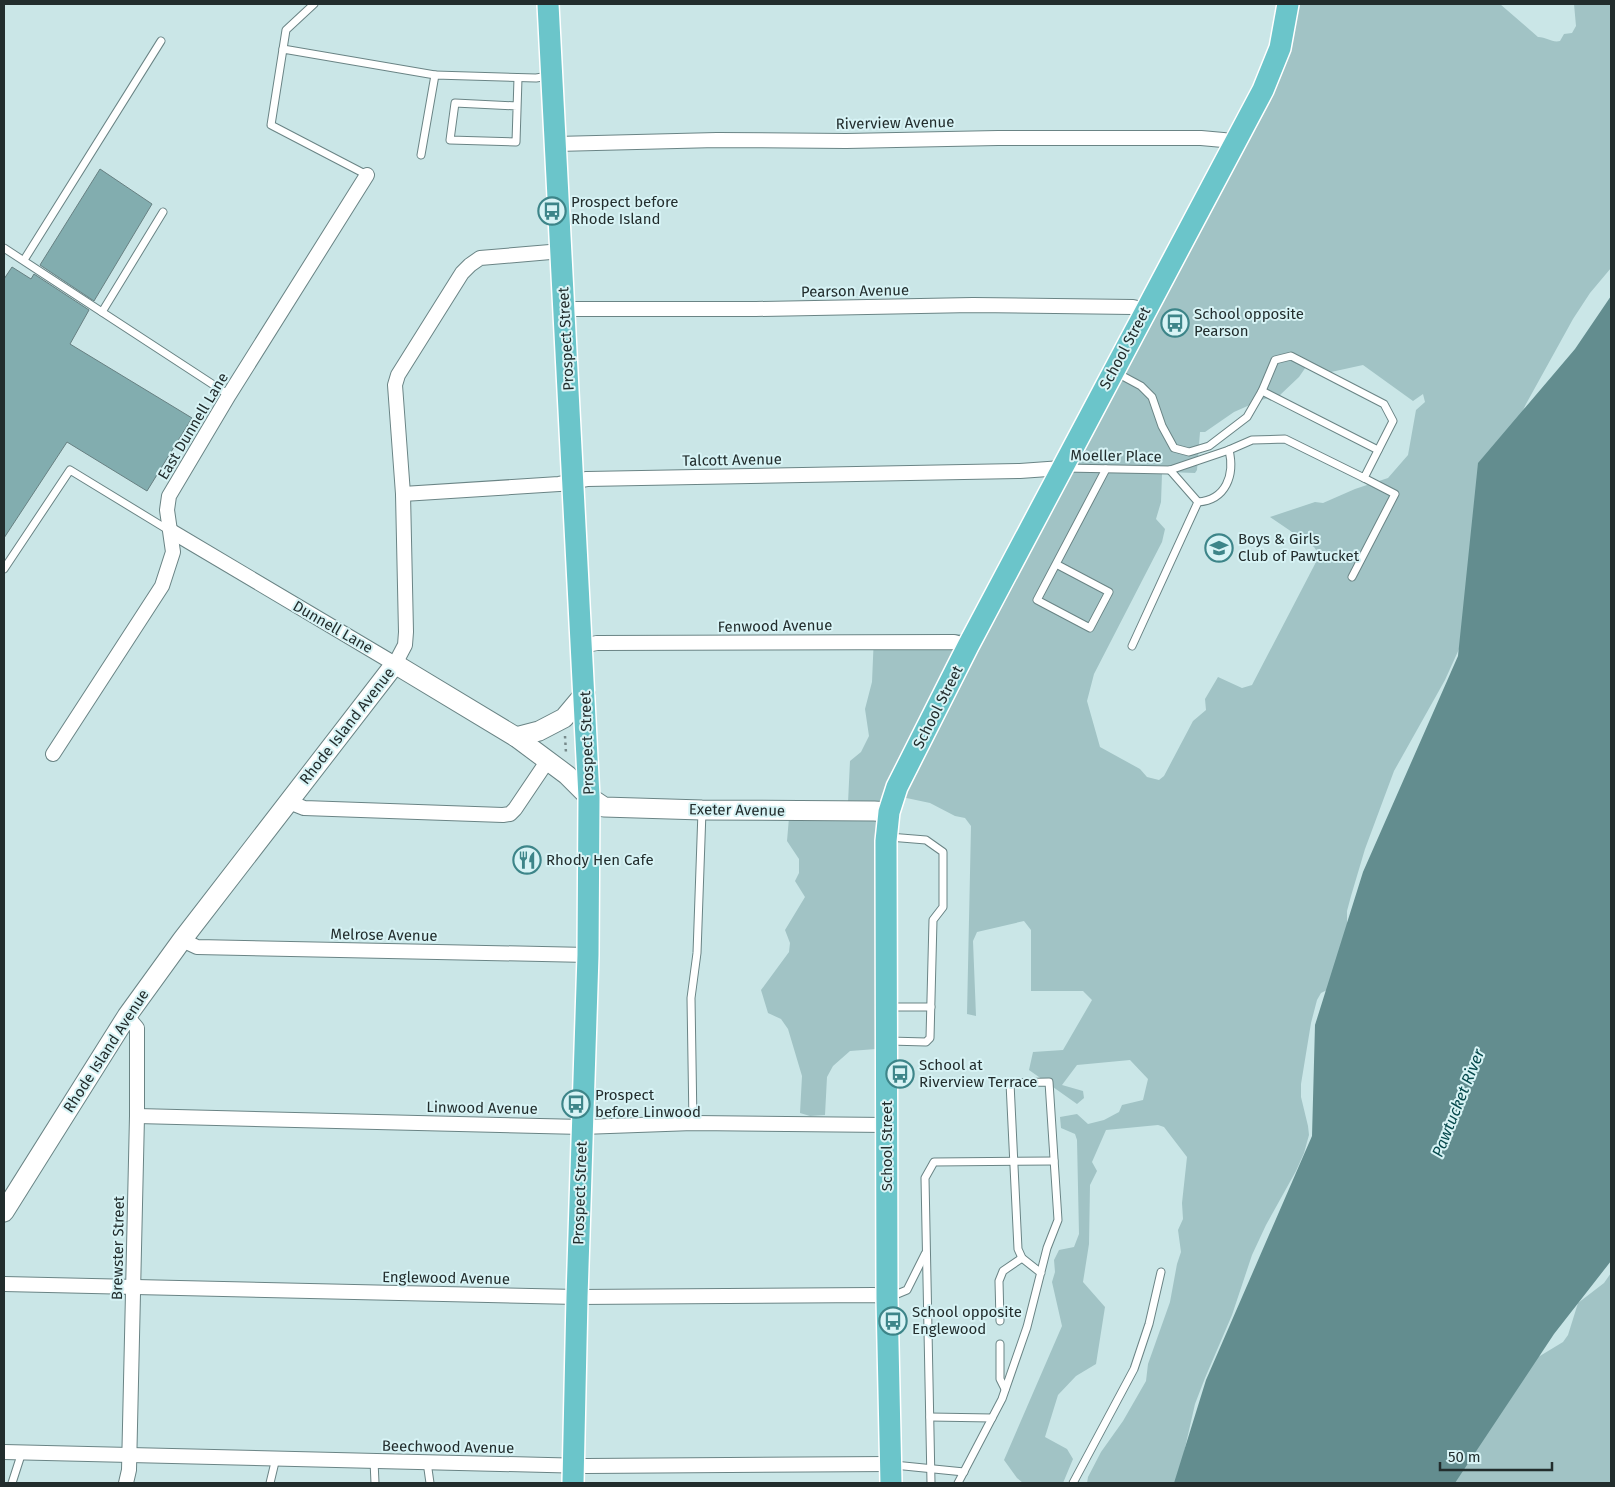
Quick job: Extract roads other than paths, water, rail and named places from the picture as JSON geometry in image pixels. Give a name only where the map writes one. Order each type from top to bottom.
[{"type":"main road","name":"Prospect Street","points":[[548,4],[589,797],[588,955],[577,1297],[574,1475]]},
{"type":"main road","name":"School Street","points":[[891,1474],[887,1298],[886,1041],[886,837],[889,812],[897,787],[968,646],[1263,90],[1280,48],[1288,4]]},
{"type":"street","name":"Riverview Avenue","points":[[556,144],[717,140],[846,141],[1018,138],[1201,138],[1235,142]]},
{"type":"street","name":"East Dunnell Lane","points":[[53,754],[162,586],[173,552],[167,510],[169,496],[229,395],[368,175]]},
{"type":"street","name":"Rhode Island Avenue","points":[[4,1212],[127,1016],[182,940],[396,664],[405,645],[403,494],[395,385],[398,375],[462,273],[470,265],[480,258],[562,251]]},
{"type":"street","name":"Pearson Avenue","points":[[565,309],[983,305],[1133,307],[1145,310]]},
{"type":"street","name":"Talcott Avenue","points":[[403,494],[572,482],[587,479],[1020,471],[1062,468]]},
{"type":"street","name":"Dunnell Lane","points":[[171,531],[557,760],[567,775],[589,797]]},
{"type":"street","name":"Fenwood Avenue","points":[[581,646],[597,643],[860,641],[954,642],[968,646]]},
{"type":"street","points":[[516,737],[539,731],[564,718],[585,692]]},
{"type":"street","points":[[289,802],[304,808],[510,814],[557,760]]},
{"type":"street","name":"Exeter Avenue","points":[[589,797],[604,807],[702,810],[874,810],[889,812]]},
{"type":"street","name":"Melrose Avenue","points":[[182,940],[197,947],[588,955]]},
{"type":"street","name":"Brewster Street","points":[[126,1483],[130,1455],[137,1116],[137,1028],[127,1016]]},
{"type":"street","name":"Linwood Avenue","points":[[137,1116],[582,1127],[693,1122],[887,1125]]},
{"type":"street","name":"Englewood Avenue","points":[[4,1284],[577,1297],[874,1295],[887,1298]]},
{"type":"street","name":"Beechwood Avenue","points":[[4,1452],[427,1462],[574,1475],[891,1474]]},
{"type":"lane","points":[[314,4],[286,30],[272,125],[368,175]]},
{"type":"lane","points":[[24,260],[161,41]]},
{"type":"lane","points":[[283,49],[435,76],[518,78],[552,76]]},
{"type":"lane","points":[[421,155],[435,76]]},
{"type":"lane","points":[[517,106],[455,103],[450,140],[516,142],[518,78]]},
{"type":"lane","points":[[102,312],[163,212]]},
{"type":"lane","points":[[4,248],[229,395]]},
{"type":"lane","points":[[1113,371],[1140,386],[1152,397],[1162,426],[1174,448],[1189,452],[1209,446],[1247,417],[1262,391],[1275,360],[1291,356],[1384,404],[1393,421],[1364,478]]},
{"type":"lane","points":[[1262,391],[1378,450]]},
{"type":"lane","name":"Moeller Place","points":[[1062,468],[1170,470],[1252,440],[1284,439],[1395,494],[1352,577]]},
{"type":"lane","points":[[1132,646],[1198,502],[1209,501],[1222,491],[1230,477],[1232,462],[1229,450]]},
{"type":"lane","points":[[4,569],[70,470],[171,531]]},
{"type":"lane","points":[[1056,564],[1109,592],[1090,628],[1037,600],[1056,564],[1106,470]]},
{"type":"lane","name":"Moeller Place","points":[[1170,470],[1198,502]]},
{"type":"lane","points":[[693,1122],[691,998],[698,953],[702,810]]},
{"type":"lane","points":[[886,837],[926,840],[943,852],[942,907],[933,920],[930,1038],[926,1042],[886,1041]]},
{"type":"lane","points":[[886,1007],[931,1007]]},
{"type":"lane","points":[[958,1483],[1006,1389],[1027,1327],[1041,1273],[1047,1248],[1058,1220],[1050,1082],[1010,1083],[1018,1249],[1022,1258],[1041,1273]]},
{"type":"lane","points":[[931,1483],[926,1178],[934,1162],[1054,1161]]},
{"type":"lane","points":[[887,1298],[907,1290],[926,1251]]},
{"type":"lane","points":[[1000,1321],[999,1281],[1003,1271],[1022,1258]]},
{"type":"lane","points":[[1073,1483],[1134,1369],[1149,1324],[1162,1272]]},
{"type":"lane","points":[[1000,1344],[1000,1379],[1006,1389]]},
{"type":"lane","points":[[930,1417],[992,1418]]},
{"type":"lane","points":[[12,1483],[22,1452]]},
{"type":"lane","points":[[270,1483],[276,1458]]},
{"type":"lane","points":[[374,1461],[375,1483]]},
{"type":"lane","points":[[427,1462],[430,1483]]},
{"type":"lane","points":[[891,1474],[931,1469],[964,1472]]},
{"type":"water","name":"Pawtucket River","points":[[1611,296],[1611,1261],[1554,1334],[1455,1483],[1174,1483],[1206,1380],[1312,1136],[1315,1025],[1363,872],[1458,656],[1478,463],[1575,349]]},
{"type":"place","name":"Prospect before Rhode Island","points":[[552,211]]},
{"type":"place","name":"School opposite Pearson","points":[[1175,323]]},
{"type":"place","name":"Boys & Girls Club of Pawtucket","points":[[1219,548]]},
{"type":"place","name":"Rhody Hen Cafe","points":[[527,860]]},
{"type":"place","name":"School at Riverview Terrace","points":[[900,1074]]},
{"type":"place","name":"Prospect before Linwood","points":[[576,1104]]},
{"type":"place","name":"School opposite Englewood","points":[[893,1321]]}]
